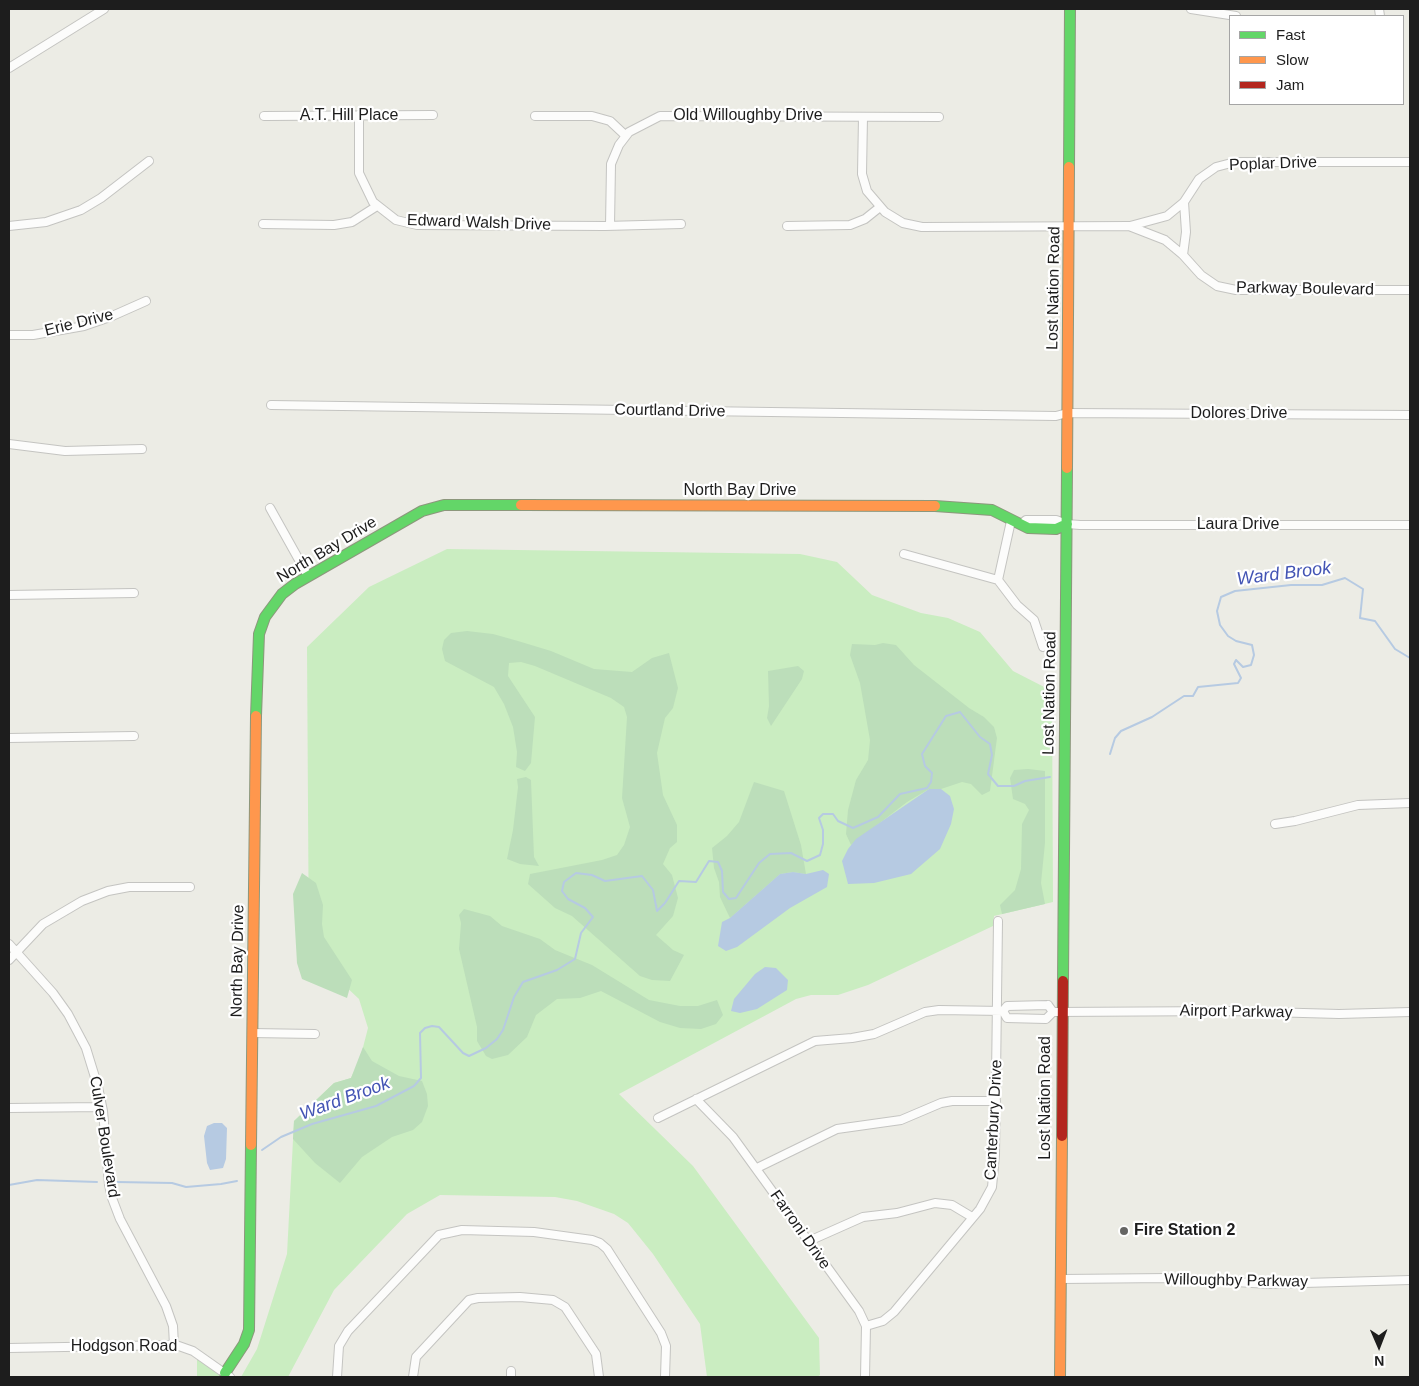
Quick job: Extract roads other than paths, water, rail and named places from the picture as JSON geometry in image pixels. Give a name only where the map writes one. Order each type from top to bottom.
[{"type":"street","points":[[9,68],[104,9]]},
{"type":"street","name":"Lost Nation Road","points":[[1060,1377],[1061,1279],[1058,1012],[1067,524],[1070,9]]},
{"type":"street","points":[[1190,9],[1229,15]]},
{"type":"street","name":"A.T. Hill Place","points":[[264,116],[433,115]]},
{"type":"street","name":"Edward Walsh Drive","points":[[359,116],[359,173],[366,190],[377,206],[396,220],[417,225],[610,226],[681,224]]},
{"type":"street","points":[[535,116],[592,116],[610,121],[626,136]]},
{"type":"street","name":"Old Willoughby Drive","points":[[610,226],[611,164],[619,144],[641,124],[660,116],[939,117]]},
{"type":"street","points":[[787,226],[850,225],[865,219],[880,207],[867,191],[862,174],[863,117]]},
{"type":"street","points":[[9,226],[46,222],[81,210],[101,198],[149,161]]},
{"type":"street","name":"Poplar Drive","points":[[1129,226],[1167,216],[1184,202],[1199,179],[1216,167],[1235,162],[1410,162]]},
{"type":"street","points":[[1183,255],[1186,232],[1184,202]]},
{"type":"street","points":[[263,224],[334,225],[352,222],[377,206]]},
{"type":"street","name":"Parkway Boulevard","points":[[880,207],[903,223],[922,227],[1129,226],[1165,240],[1183,255],[1201,275],[1217,286],[1236,290],[1410,290]]},
{"type":"street","name":"Erie Drive","points":[[9,335],[33,335],[84,326],[146,301]]},
{"type":"street","name":"Courtland Drive","points":[[271,404],[1056,416],[1067,413]]},
{"type":"street","name":"Dolores Drive","points":[[1067,413],[1410,415]]},
{"type":"street","points":[[9,444],[65,451],[142,449]]},
{"type":"street","name":"North Bay Drive","points":[[227,1375],[244,1344],[249,1330],[259,634],[266,617],[282,594],[308,576],[422,511],[444,506],[957,506],[992,510],[1028,528],[1056,529],[1067,524]]},
{"type":"street","points":[[270,508],[308,576]]},
{"type":"street","points":[[998,580],[1016,523]]},
{"type":"street","name":"Laura Drive","points":[[1067,524],[1410,525]]},
{"type":"street","points":[[904,554],[998,580],[1017,605],[1034,620],[1043,647]]},
{"type":"street","points":[[9,595],[134,593]]},
{"type":"street","points":[[9,738],[134,736]]},
{"type":"street","points":[[1275,824],[1295,821],[1358,805],[1410,803]]},
{"type":"street","points":[[9,960],[51,918],[74,904],[101,894],[129,887],[190,887]]},
{"type":"street","name":"Canterbury Drive","points":[[866,1326],[883,1321],[894,1312],[972,1218],[987,1197],[993,1180],[1000,1011],[998,921]]},
{"type":"street","name":"Culver Boulevard","points":[[9,944],[53,993],[78,1031],[92,1064],[102,1107],[109,1185],[112,1198],[120,1219],[166,1306],[173,1326],[174,1345]]},
{"type":"street","points":[[658,1118],[815,1041],[874,1034],[924,1012],[1000,1011],[1007,1006],[1048,1005],[1058,1012],[1046,1019],[1007,1018],[1000,1011]]},
{"type":"street","name":"Airport Parkway","points":[[1058,1012],[1232,1011],[1339,1014],[1410,1012]]},
{"type":"street","points":[[252,1033],[315,1034]]},
{"type":"street","name":"Farroni Drive","points":[[696,1099],[732,1137],[756,1168],[859,1311],[866,1326],[865,1377]]},
{"type":"street","points":[[756,1168],[837,1129],[901,1120],[941,1103],[952,1101],[996,1101]]},
{"type":"street","points":[[9,1108],[102,1107]]},
{"type":"street","points":[[809,1241],[863,1217],[897,1213],[935,1203],[952,1205],[972,1218]]},
{"type":"street","points":[[337,1377],[339,1346],[348,1332],[439,1235],[462,1230],[534,1232],[592,1240],[600,1243],[607,1249],[662,1333],[666,1346],[665,1377]]},
{"type":"street","name":"Willoughby Parkway","points":[[1061,1279],[1168,1278],[1269,1284],[1410,1280]]},
{"type":"street","points":[[413,1377],[416,1357],[469,1300],[520,1297],[553,1300],[565,1307],[596,1354],[599,1377]]},
{"type":"street","name":"Hodgson Road","points":[[9,1348],[174,1345],[193,1350],[227,1375]]},
{"type":"water","points":[[929,789],[941,789],[950,796],[954,809],[951,824],[940,849],[911,874],[874,883],[848,884],[842,861],[856,839]]},
{"type":"water","points":[[823,870],[829,874],[827,887],[790,908],[737,947],[726,951],[718,946],[722,922],[730,918],[780,874],[793,872],[806,874]]},
{"type":"water","points":[[765,967],[776,968],[788,980],[787,990],[757,1009],[740,1013],[731,1011],[734,999],[755,974]]},
{"type":"water","points":[[214,1123],[222,1123],[227,1128],[226,1159],[223,1168],[210,1170],[207,1163],[204,1136],[207,1126]]},
{"type":"waterway","name":"Ward Brook","points":[[1110,754],[1115,738],[1121,731],[1152,717],[1184,696],[1193,696],[1198,687],[1238,683],[1241,678],[1234,664],[1236,660],[1243,667],[1251,665],[1254,655],[1252,645],[1236,641],[1228,636],[1220,625],[1217,611],[1221,597],[1235,591],[1291,585],[1322,585],[1345,578],[1363,589],[1360,618],[1375,621],[1395,649],[1410,658]]},
{"type":"waterway","name":"Ward Brook","points":[[262,1150],[281,1137],[312,1124],[376,1106],[414,1086],[421,1078],[420,1033],[425,1028],[439,1027],[463,1053],[469,1056],[486,1048],[497,1039],[503,1030],[514,997],[523,982],[557,970],[575,959],[581,933],[593,917],[585,908],[568,899],[562,891],[564,882],[576,873],[592,875],[605,881],[642,876],[653,890],[657,911],[665,903],[679,881],[696,882],[709,861],[718,862],[722,871],[723,892],[729,899],[736,898],[759,863],[770,854],[791,853],[807,861],[820,855],[823,844],[823,830],[819,818],[823,814],[833,814],[838,821],[853,828],[878,817],[900,794],[927,788],[931,782],[932,773],[925,766],[922,754],[946,716],[960,712],[980,737],[990,744],[992,755],[988,774],[998,786],[1014,786],[1025,781],[1050,777]]},
{"type":"waterway","name":"Ward Brook","points":[[9,1185],[37,1180],[97,1182]]},
{"type":"waterway","name":"Ward Brook","points":[[117,1182],[172,1183],[186,1187],[237,1181]]},
{"type":"place","name":"Fire Station 2","points":[[1124,1231]]}]
